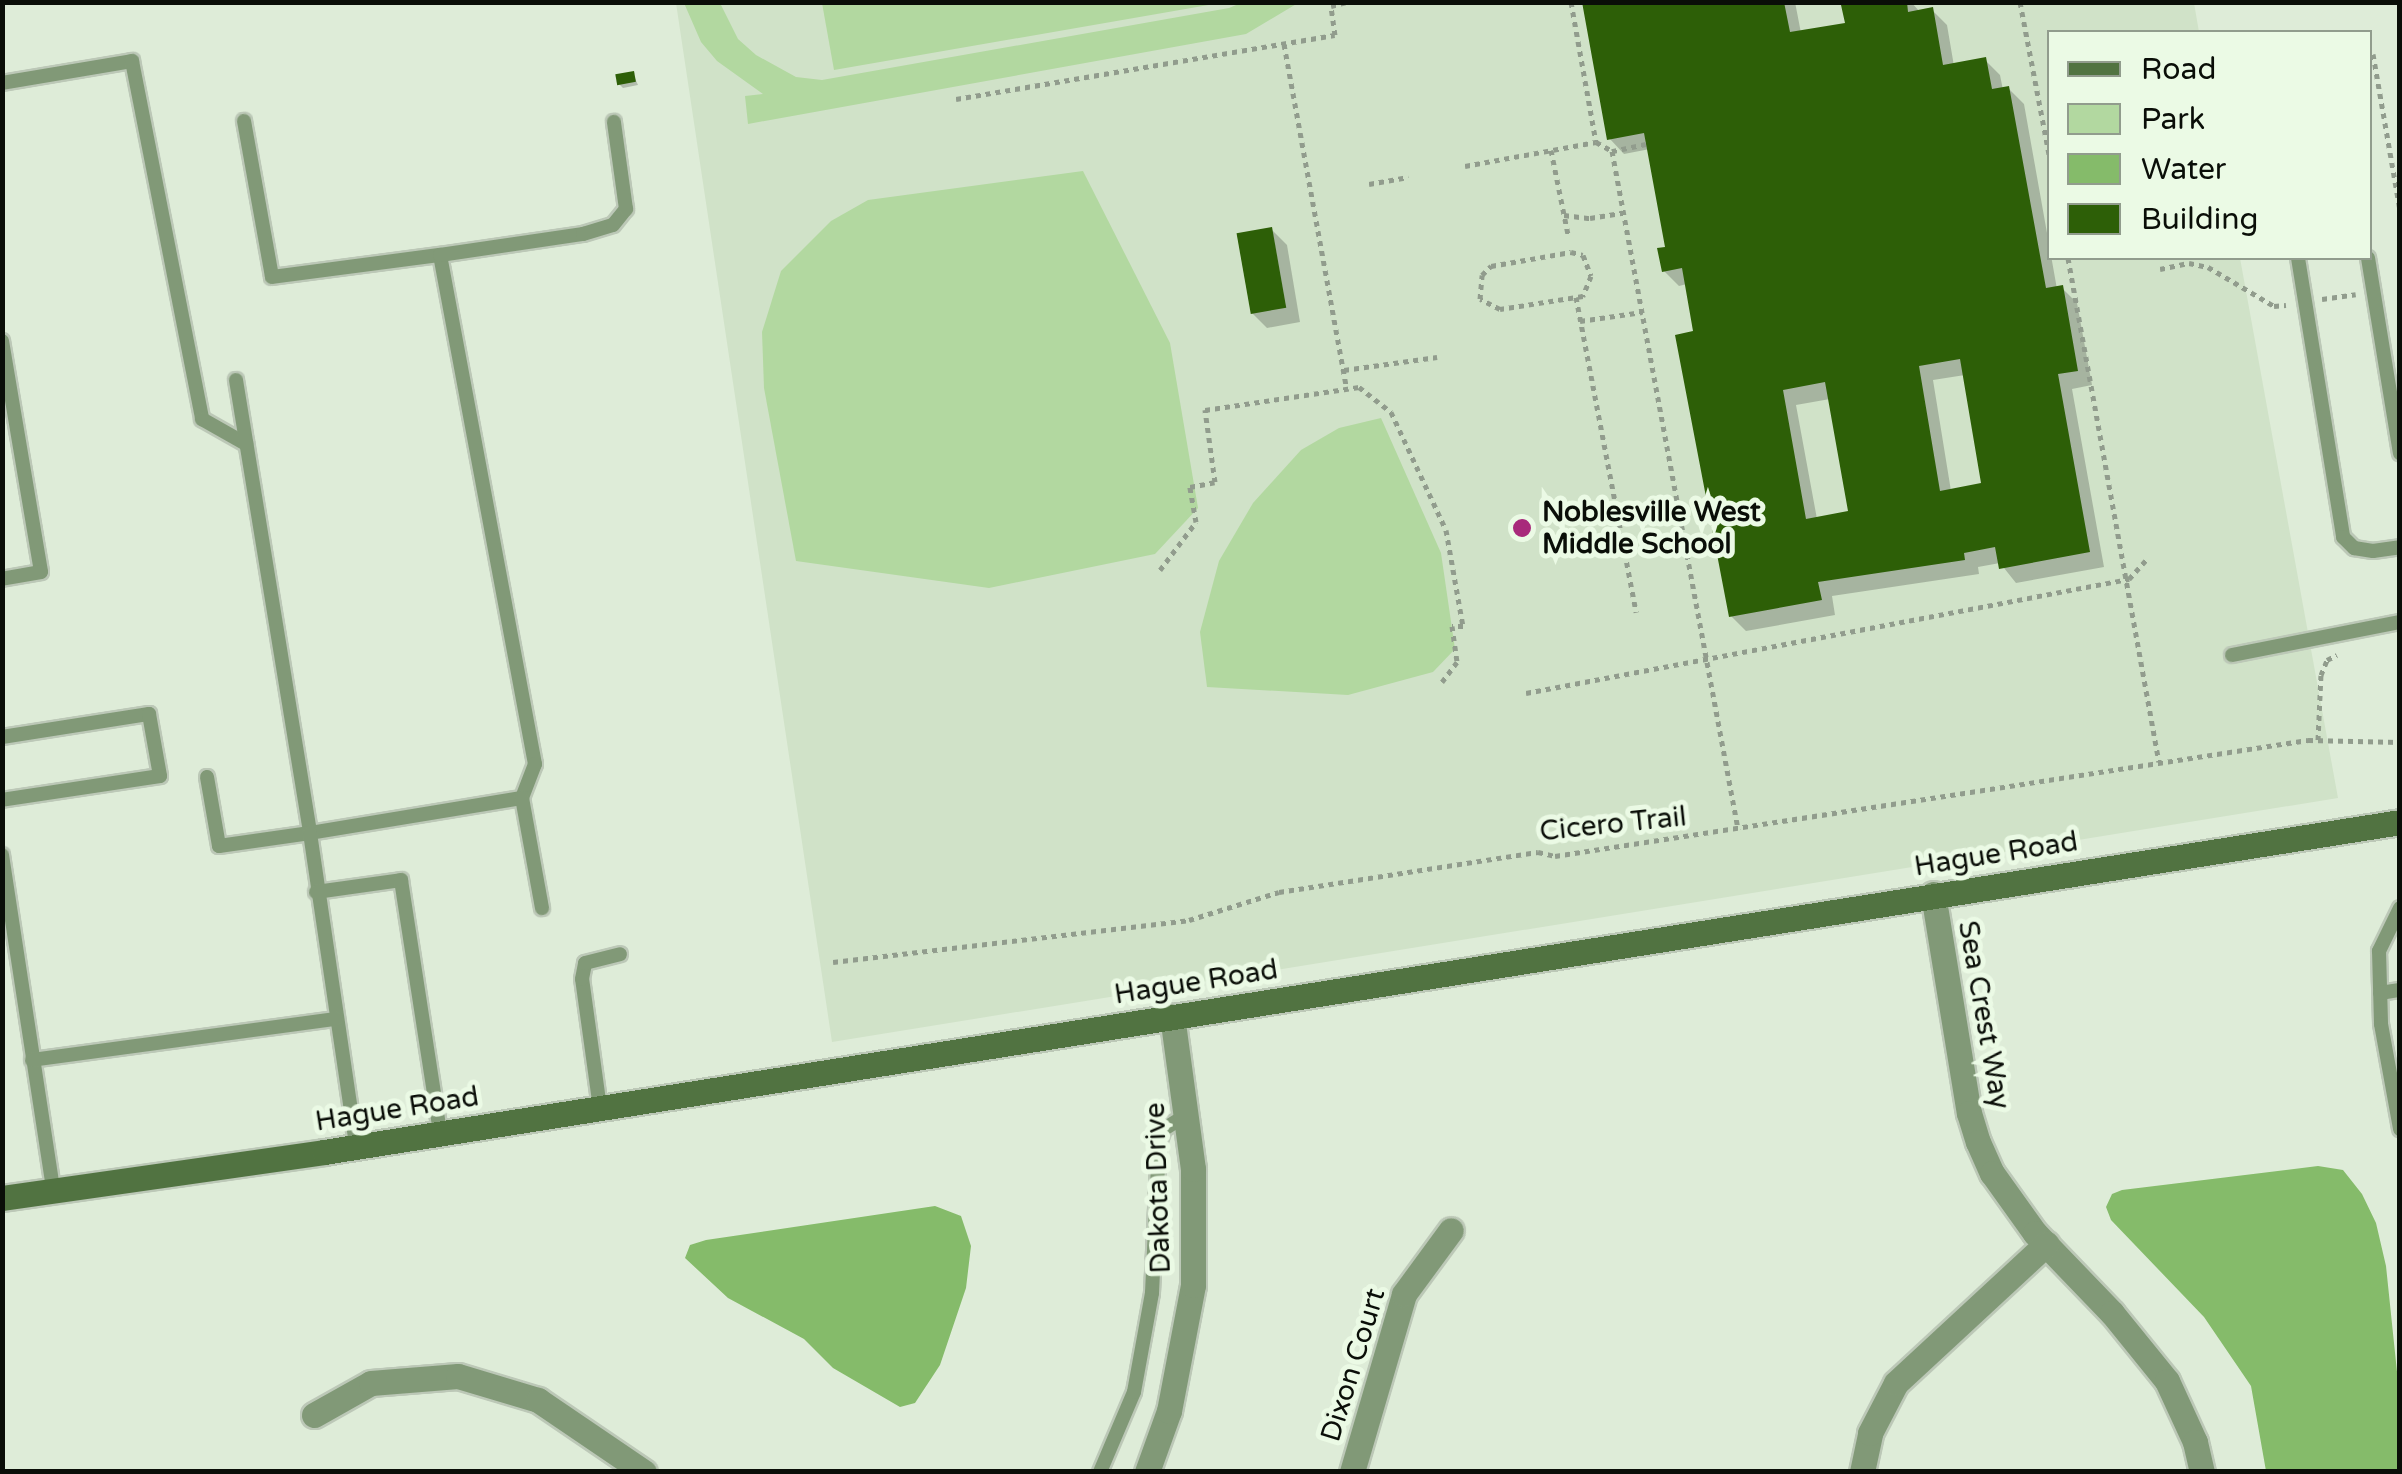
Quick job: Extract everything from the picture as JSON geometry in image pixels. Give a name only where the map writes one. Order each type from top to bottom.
[{"type":"main road","name":"Hague Road","points":[[2,1198],[600,1108],[2400,822]]},
{"type":"street","name":"Sea Crest Way","points":[[1933,894],[1969,1113],[1978,1142],[2001,1186],[2046,1244],[2158,1368],[2180,1405],[2202,1472]]},
{"type":"street","name":"Dakota Drive","points":[[1147,1472],[1169,1411],[1192,1285],[1196,1222],[1188,1114],[1172,1016]]},
{"type":"street","name":"Dixon Court","points":[[1352,1472],[1404,1294],[1451,1230]]},
{"type":"street","points":[[1862,1472],[1870,1433],[1896,1383],[2046,1244]]},
{"type":"street","points":[[314,1415],[371,1383],[458,1376],[538,1400],[644,1472]]},
{"type":"lane","points":[[2,83],[132,61],[202,418],[246,444]]},
{"type":"lane","points":[[244,121],[272,276],[583,234],[612,225],[626,209],[614,122]]},
{"type":"lane","points":[[440,255],[535,764],[522,798],[542,908]]},
{"type":"lane","points":[[2298,260],[2343,537],[2354,548],[2373,551],[2400,547]]},
{"type":"lane","points":[[2368,260],[2400,453]]},
{"type":"lane","points":[[2,341],[42,572],[2,579]]},
{"type":"lane","points":[[236,380],[356,1146]]},
{"type":"lane","points":[[2232,655],[2400,622]]},
{"type":"lane","points":[[2,736],[149,714],[160,776],[2,800]]},
{"type":"lane","points":[[208,777],[219,846],[522,798]]},
{"type":"lane","points":[[2,855],[9,946],[53,1190]]},
{"type":"lane","points":[[316,892],[401,880],[440,1133]]},
{"type":"lane","points":[[2400,908],[2378,951],[2380,993],[2400,1129]]},
{"type":"lane","points":[[600,1108],[582,979],[585,963],[620,954]]},
{"type":"lane","points":[[2380,993],[2400,990]]},
{"type":"lane","points":[[32,1060],[336,1019]]},
{"type":"lane","points":[[1100,1472],[1134,1392],[1152,1293],[1159,1144],[1164,1129],[1188,1114]]},
{"type":"path","points":[[956,99],[1335,35],[1332,6],[1347,2]]},
{"type":"path","points":[[1571,2],[1596,142]]},
{"type":"path","points":[[2020,2],[2047,143]]},
{"type":"path","points":[[1284,44],[1347,388]]},
{"type":"path","points":[[2373,54],[2400,211]]},
{"type":"path","points":[[1465,166],[1596,142],[1612,151],[1646,144]]},
{"type":"path","points":[[1551,150],[1568,234]]},
{"type":"path","points":[[1612,151],[1738,829]]},
{"type":"path","points":[[1369,184],[1408,177]]},
{"type":"path","points":[[1564,215],[1590,218],[1624,213]]},
{"type":"path","points":[[1571,252],[1582,256],[1591,276],[1590,288],[1576,297],[1500,309],[1480,299],[1478,286],[1492,266],[1571,252]]},
{"type":"path","points":[[2068,260],[2159,762]]},
{"type":"path","points":[[2160,269],[2190,263],[2208,266],[2274,306],[2289,304]]},
{"type":"path","points":[[2322,299],[2359,294]]},
{"type":"path","points":[[1576,297],[1636,612]]},
{"type":"path","points":[[1580,322],[1642,312]]},
{"type":"path","points":[[1344,370],[1436,357]]},
{"type":"path","points":[[1160,570],[1196,522],[1190,487],[1215,482],[1204,410],[1359,387],[1391,412],[1446,530],[1463,626],[1452,626],[1457,662],[1442,682]]},
{"type":"path","points":[[1526,693],[2129,579],[2147,559]]},
{"type":"path","points":[[2318,740],[2322,674],[2328,660],[2342,652]]},
{"type":"path","name":"Cicero Trail","points":[[833,962],[1189,920],[1279,892],[1538,852],[1555,856],[1738,829],[2159,762],[2318,740],[2400,742]]},
{"type":"shaded area","name":"Noblesville West Middle School","points":[[676,3],[2194,3],[2199,30],[2047,30],[2047,260],[2240,260],[2338,798],[832,1042]]},
{"type":"green space","points":[[822,2],[1220,3],[834,70]]},
{"type":"green space","points":[[684,3],[720,3],[738,39],[756,55],[796,77],[822,80],[1241,3],[1298,3],[1246,34],[748,124],[745,96],[763,94],[717,61],[701,42]]},
{"type":"green space","points":[[1083,171],[1170,343],[1198,508],[1155,554],[989,588],[796,561],[764,388],[762,332],[781,271],[831,221],[868,200]]},
{"type":"green space","points":[[1381,418],[1441,553],[1455,649],[1433,672],[1348,695],[1207,687],[1200,632],[1219,561],[1253,503],[1301,450],[1339,428]]},
{"type":"water","points":[[2318,1166],[2343,1170],[2362,1194],[2376,1223],[2386,1266],[2399,1391],[2399,1471],[2266,1471],[2251,1386],[2204,1317],[2111,1220],[2106,1207],[2112,1194],[2122,1190]]},
{"type":"water","points":[[935,1206],[961,1216],[971,1246],[966,1288],[940,1365],[915,1403],[900,1407],[833,1368],[804,1339],[728,1298],[685,1258],[690,1245],[706,1240]]},
{"type":"building","points":[[1582,2],[1784,2],[1790,32],[1845,23],[1841,5],[1907,2],[1908,12],[1933,7],[1943,65],[1986,57],[1992,89],[2009,86],[2046,288],[2063,285],[2078,371],[2058,374],[2090,552],[1999,569],[1995,547],[1964,553],[1965,560],[1818,582],[1822,600],[1729,617],[1675,335],[1693,331],[1682,268],[1662,272],[1657,248],[1665,247],[1644,133],[1607,140]],"holes":[[[1960,359],[1981,483],[1940,491],[1919,366]],[[1825,382],[1848,511],[1806,519],[1783,390]]]},
{"type":"building","points":[[634,71],[636,82],[617,85],[615,74]]},
{"type":"building","points":[[1272,227],[1286,308],[1251,314],[1237,233]]},
{"type":"place","name":"Noblesville West Middle School","points":[[1522,528]]}]
